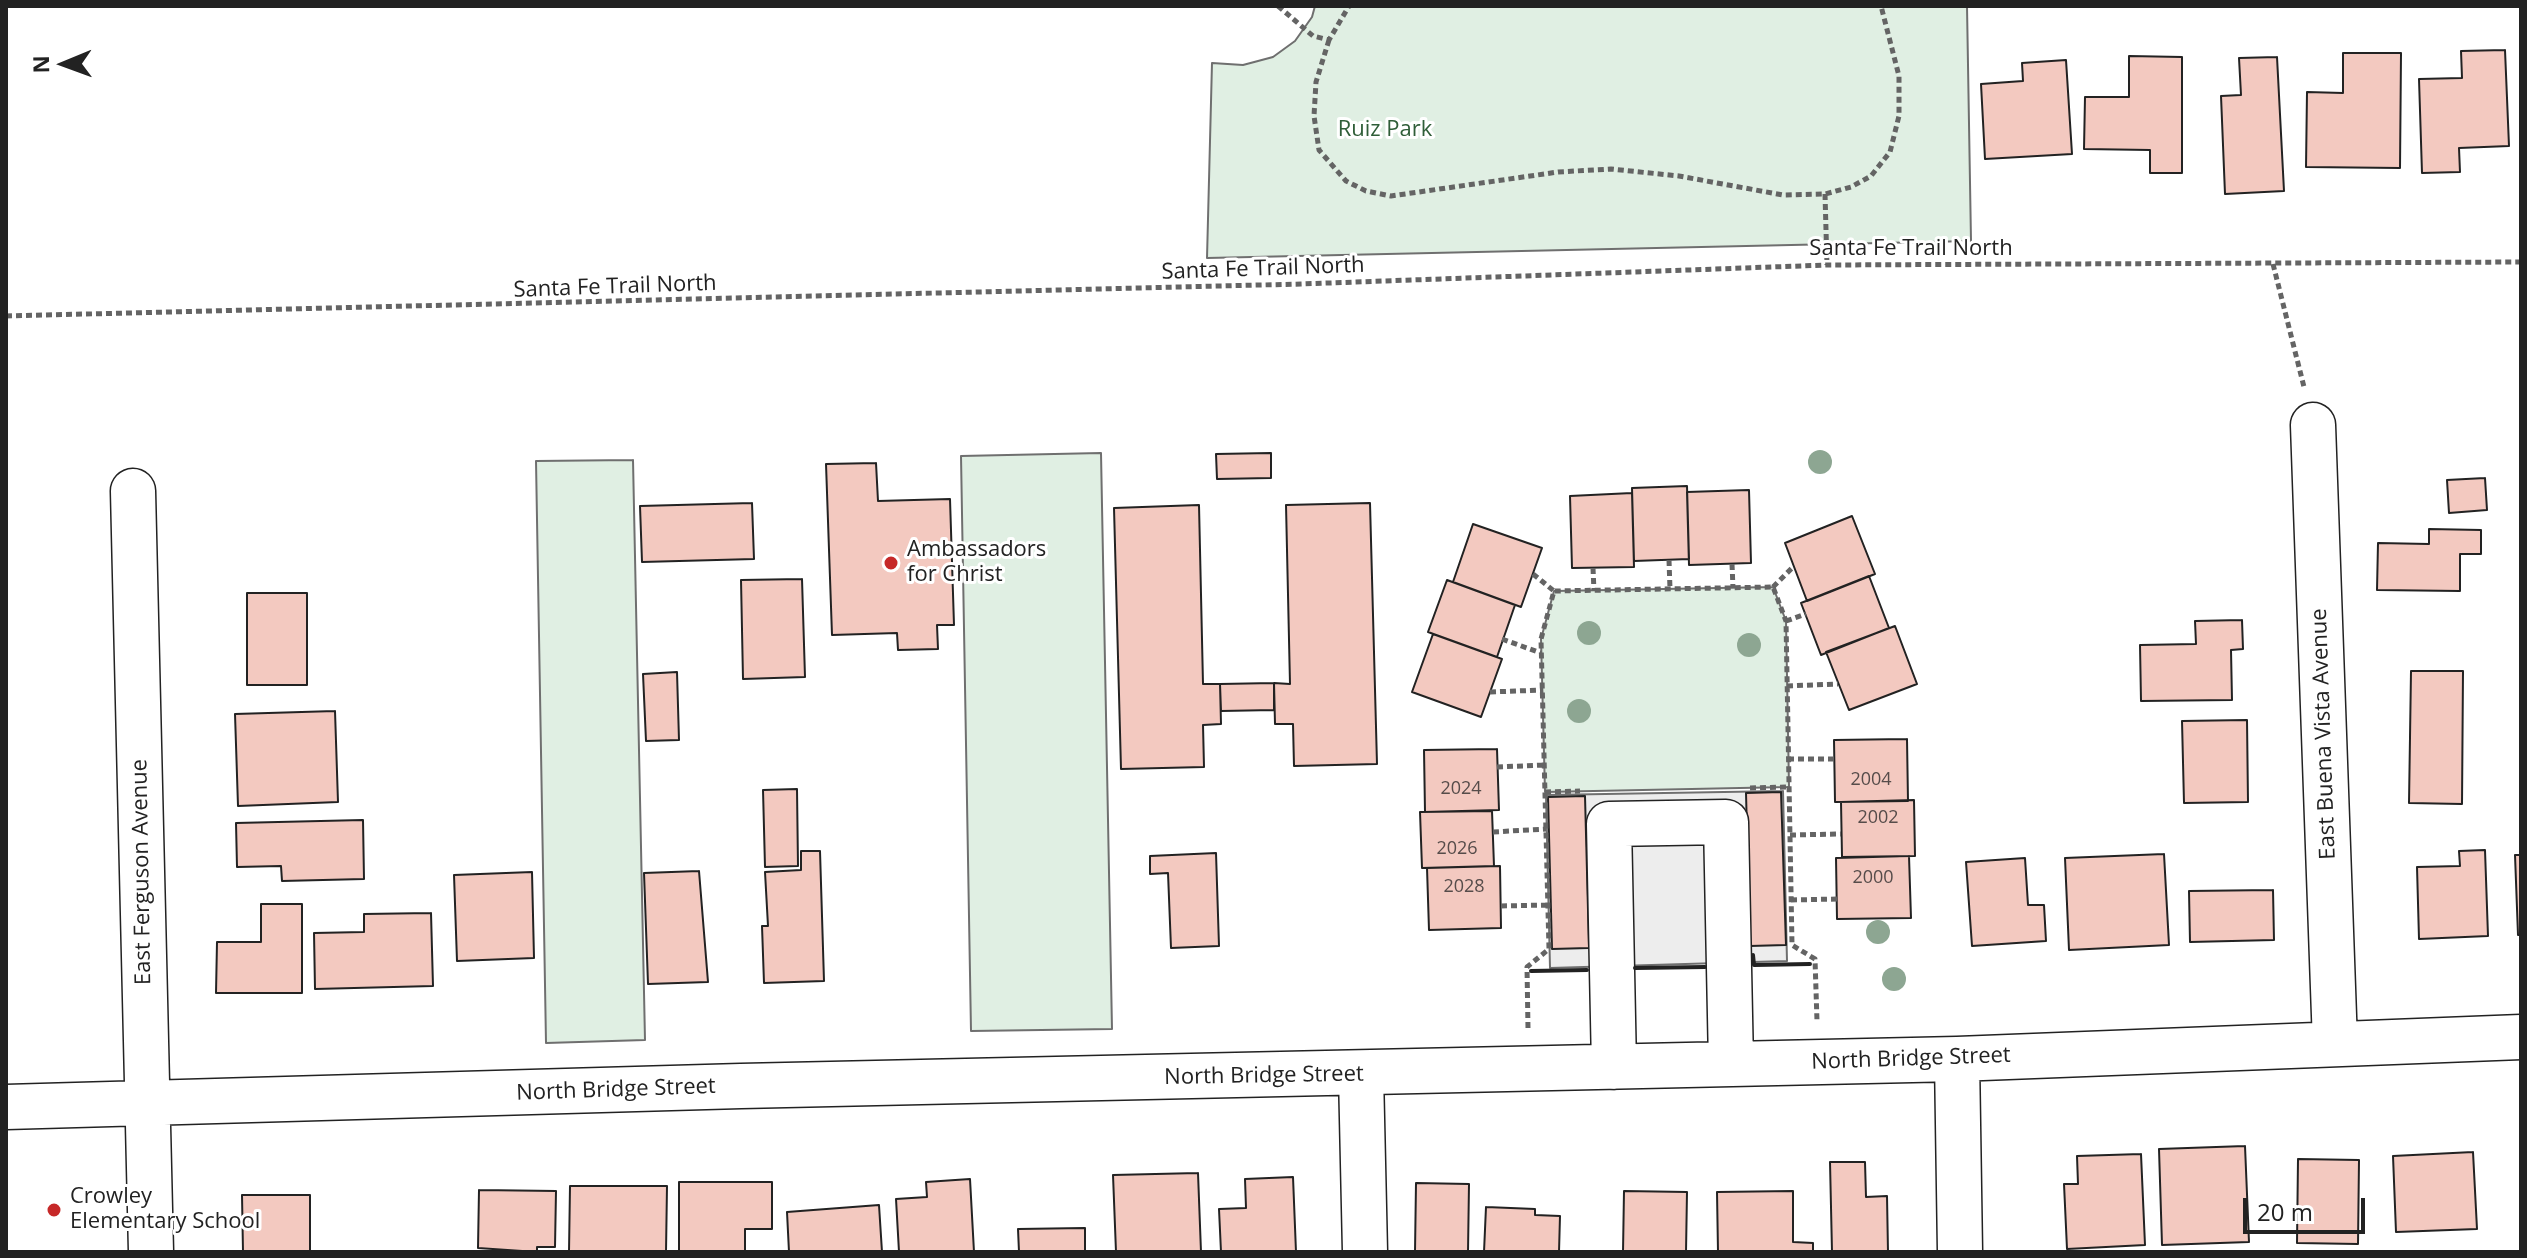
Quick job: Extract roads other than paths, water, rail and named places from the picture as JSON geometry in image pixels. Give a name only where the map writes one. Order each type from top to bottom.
[{"type":"street","name":"East Buena Vista Avenue","points":[[2313,425],[2335,1044]]},
{"type":"street","name":"East Ferguson Avenue","points":[[133,491],[151,1252]]},
{"type":"street","points":[[1614,1067],[1609,824],[1726,822],[1731,1064]]},
{"type":"street","name":"North Bridge Street","points":[[6,1107],[741,1086],[1957,1059],[2521,1037]]},
{"type":"street","points":[[1957,1059],[1960,1252]]},
{"type":"street","points":[[1361,1074],[1365,1252]]},
{"type":"place","name":"Ambassadors for Christ","points":[[891,563]]},
{"type":"place","name":"Crowley Elementary School","points":[[54,1210]]},
{"type":"park label","name":"Ruiz Park","points":[[1385,130]]}]
